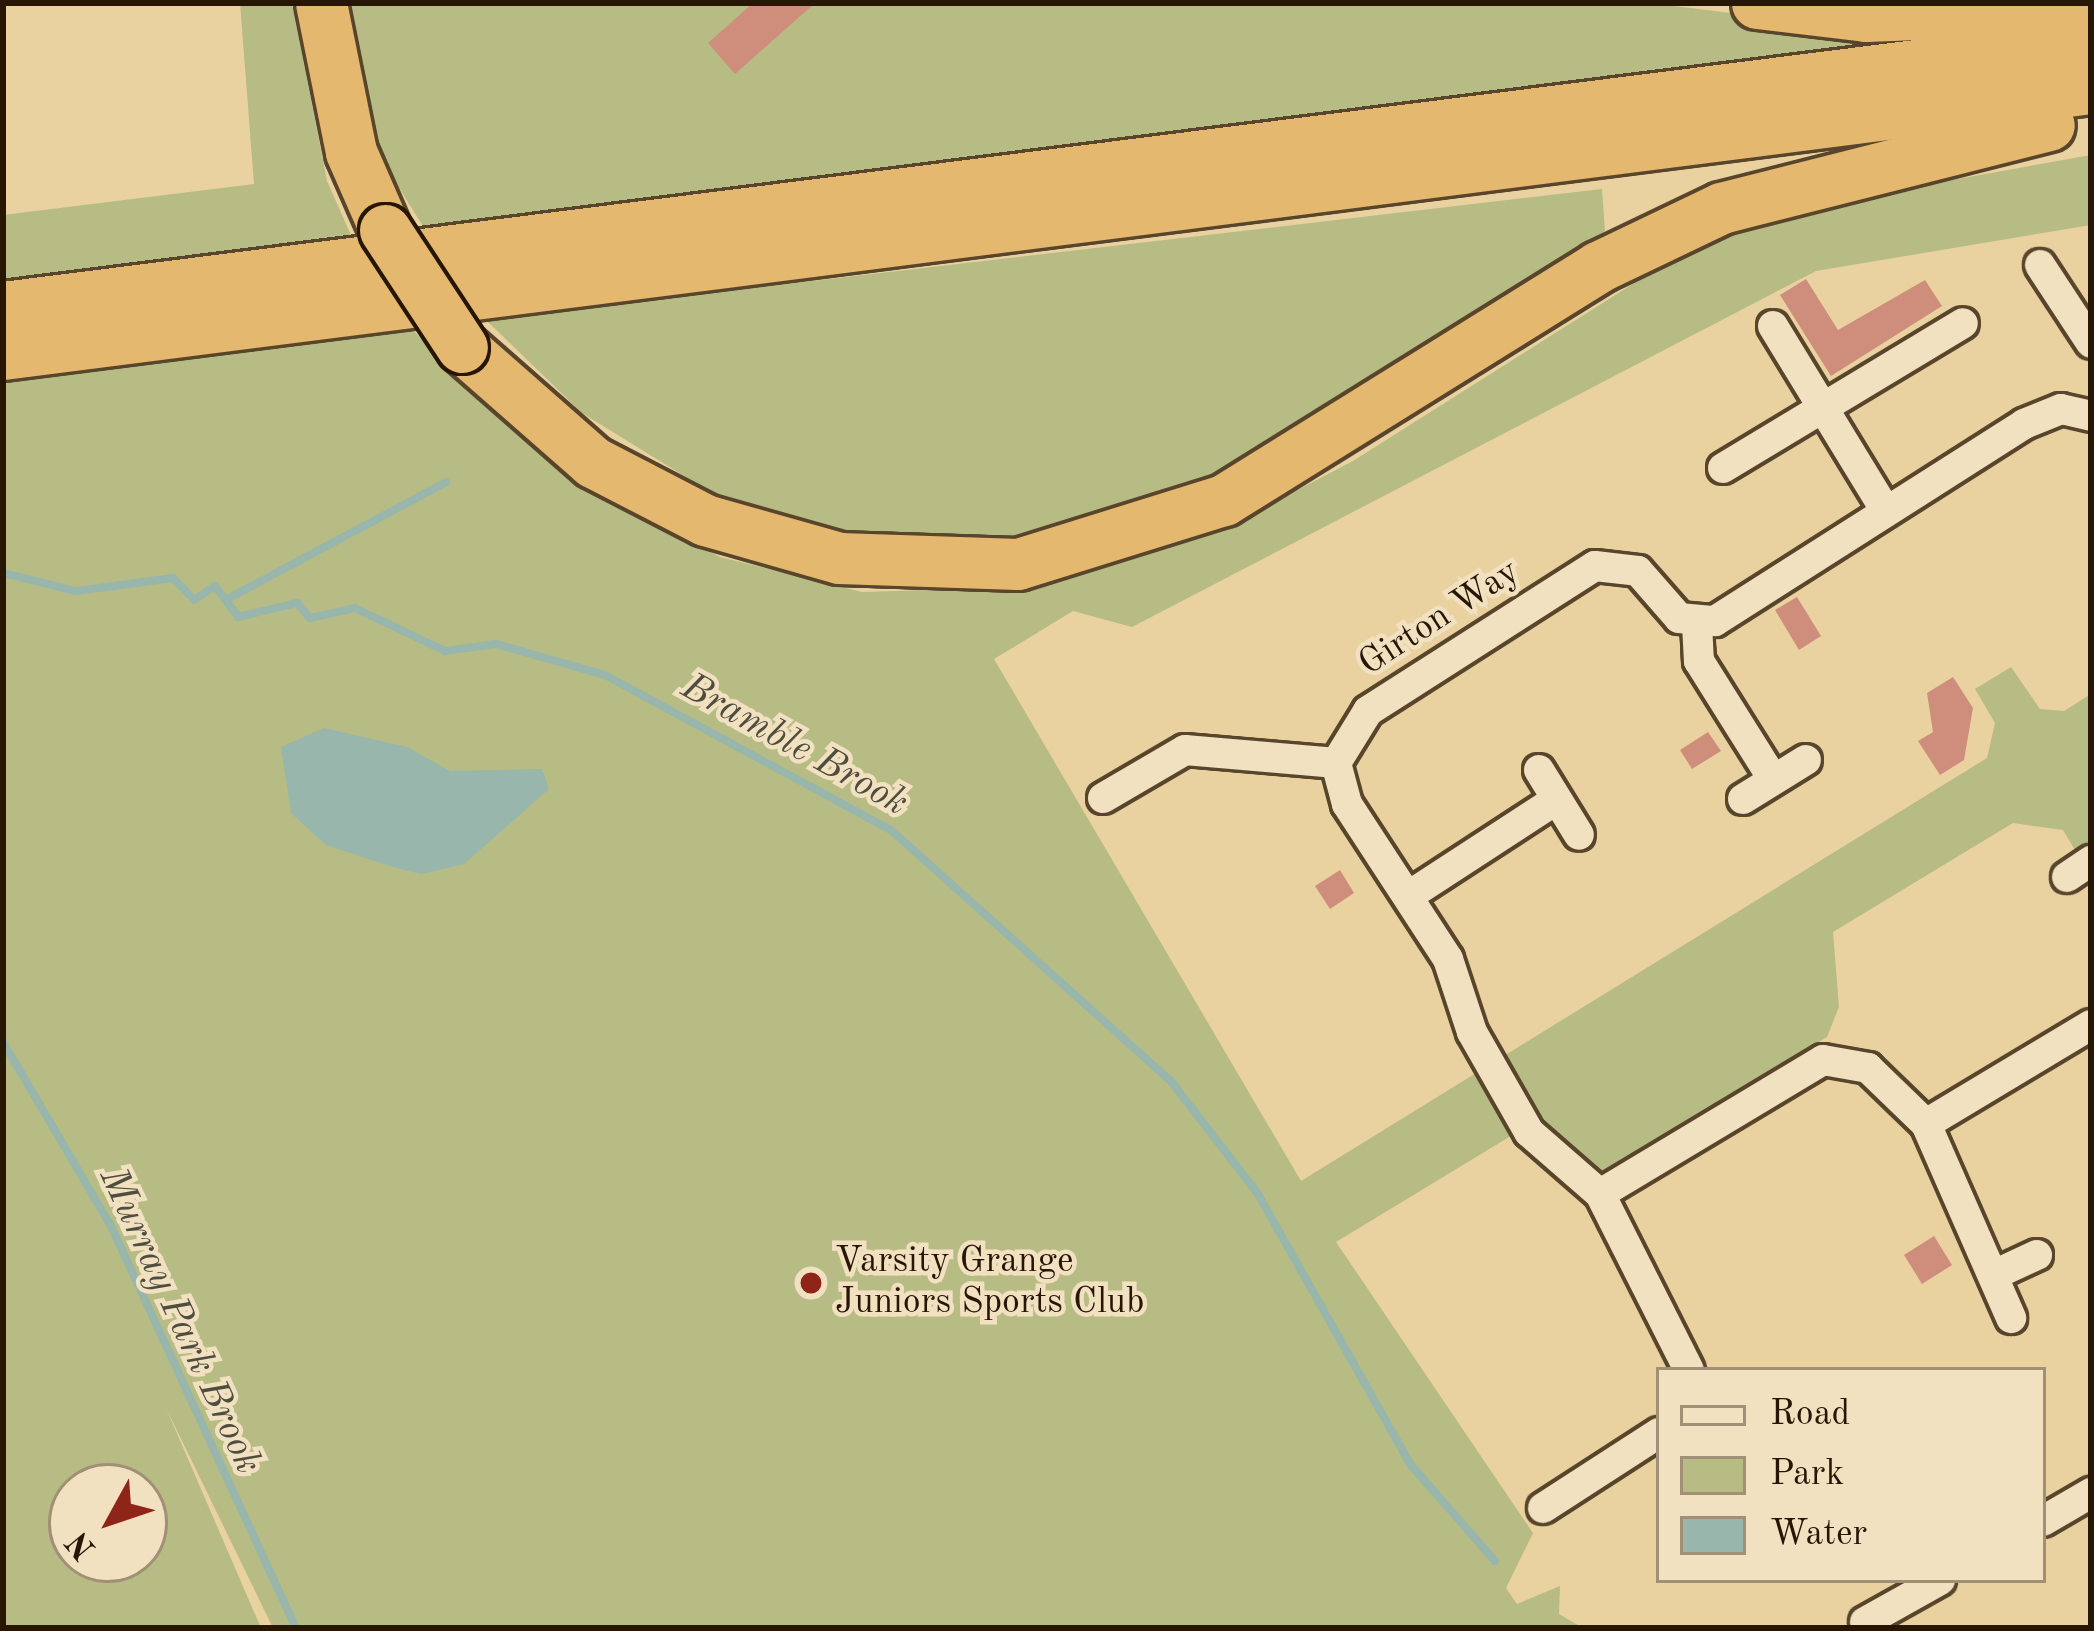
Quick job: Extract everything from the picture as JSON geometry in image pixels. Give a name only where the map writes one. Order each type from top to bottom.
[{"type":"highway","points":[[321,3],[351,152],[385,230],[462,347],[593,462],[704,520],[839,558],[1018,564],[1224,500],[1598,267],[1721,208],[2091,117]]},
{"type":"highway","points":[[1757,3],[1866,16],[2091,7]]},
{"type":"highway","points":[[3,307],[2091,43]]},
{"type":"highway","points":[[3,355],[2091,88]]},
{"type":"street","points":[[2040,266],[2091,344]]},
{"type":"street","points":[[1723,467],[1963,323]]},
{"type":"street","points":[[1773,326],[1886,511]]},
{"type":"street","points":[[1772,779],[1699,662],[1697,624],[2024,424],[2061,409],[2091,416]]},
{"type":"street","name":"Girton Way","points":[[1336,763],[1368,711],[1595,566],[1638,571],[1697,624]]},
{"type":"street","points":[[1103,798],[1186,750],[1336,763],[1347,804],[1410,895],[1529,1132],[1600,1195],[1687,1367]]},
{"type":"street","points":[[1743,799],[1806,760]]},
{"type":"street","points":[[1540,770],[1579,836]]},
{"type":"street","points":[[1410,895],[1556,800]]},
{"type":"street","points":[[1926,1124],[2091,1024]]},
{"type":"street","points":[[1600,1195],[1838,1056],[1868,1068],[1926,1124],[1930,1154],[1998,1273],[2011,1318]]},
{"type":"street","points":[[1998,1273],[2037,1255]]},
{"type":"street","points":[[1544,1508],[1656,1435]]},
{"type":"street","points":[[2046,1519],[2091,1493]]},
{"type":"street","points":[[1885,1619],[1936,1583]]},
{"type":"green space","points":[[240,3],[292,3],[327,181],[354,242],[3,287],[3,215],[254,184]]},
{"type":"green space","points":[[343,3],[1650,3],[1919,36],[1920,48],[431,239],[371,143]]},
{"type":"green space","points":[[2091,155],[2091,225],[1816,271],[1132,627],[1073,611],[994,659],[1301,1181],[1987,758],[1995,723],[1975,689],[2011,667],[2040,709],[2064,711],[2091,694],[2091,841],[2075,850],[2063,830],[2013,823],[1833,932],[1839,1007],[1827,1037],[1604,1176],[1583,1171],[1542,1117],[1336,1242],[1533,1533],[1506,1588],[1517,1604],[1560,1586],[1559,1614],[1583,1628],[273,1628],[166,1408],[261,1628],[3,1628],[3,378],[414,331],[468,391],[593,493],[720,557],[862,592],[1023,587],[1213,534],[1353,461],[1707,237],[1785,210]]},
{"type":"green space","points":[[1602,189],[1605,231],[1240,468],[1010,540],[875,541],[741,511],[582,413],[485,319]]},
{"type":"water","points":[[324,728],[407,747],[450,771],[542,769],[549,789],[464,864],[421,874],[386,865],[326,845],[291,813],[281,747]]},
{"type":"building","points":[[753,3],[815,3],[735,74],[708,43]]},
{"type":"building","points":[[1806,279],[1838,330],[1925,280],[1942,306],[1831,376],[1780,295]]},
{"type":"building","points":[[1797,597],[1821,636],[1799,650],[1775,610]]},
{"type":"building","points":[[1953,677],[1973,708],[1964,760],[1940,775],[1918,741],[1933,732],[1927,693]]},
{"type":"building","points":[[1708,732],[1721,751],[1692,769],[1680,750]]},
{"type":"building","points":[[1340,870],[1354,893],[1330,909],[1315,886]]},
{"type":"building","points":[[1934,1236],[1952,1265],[1922,1284],[1904,1255]]},
{"type":"waterway","points":[[231,597],[446,482]]},
{"type":"waterway","name":"Bramble Brook","points":[[3,573],[76,591],[173,578],[194,600],[215,586],[238,617],[297,603],[310,618],[355,608],[445,651],[496,644],[605,675],[891,830],[1170,1080],[1258,1194],[1410,1464],[1495,1561]]},
{"type":"waterway","name":"Murray Park Brook","points":[[3,1042],[111,1226],[296,1628]]},
{"type":"place","name":"Varsity Grange Juniors Sports Club","points":[[811,1283]]}]
